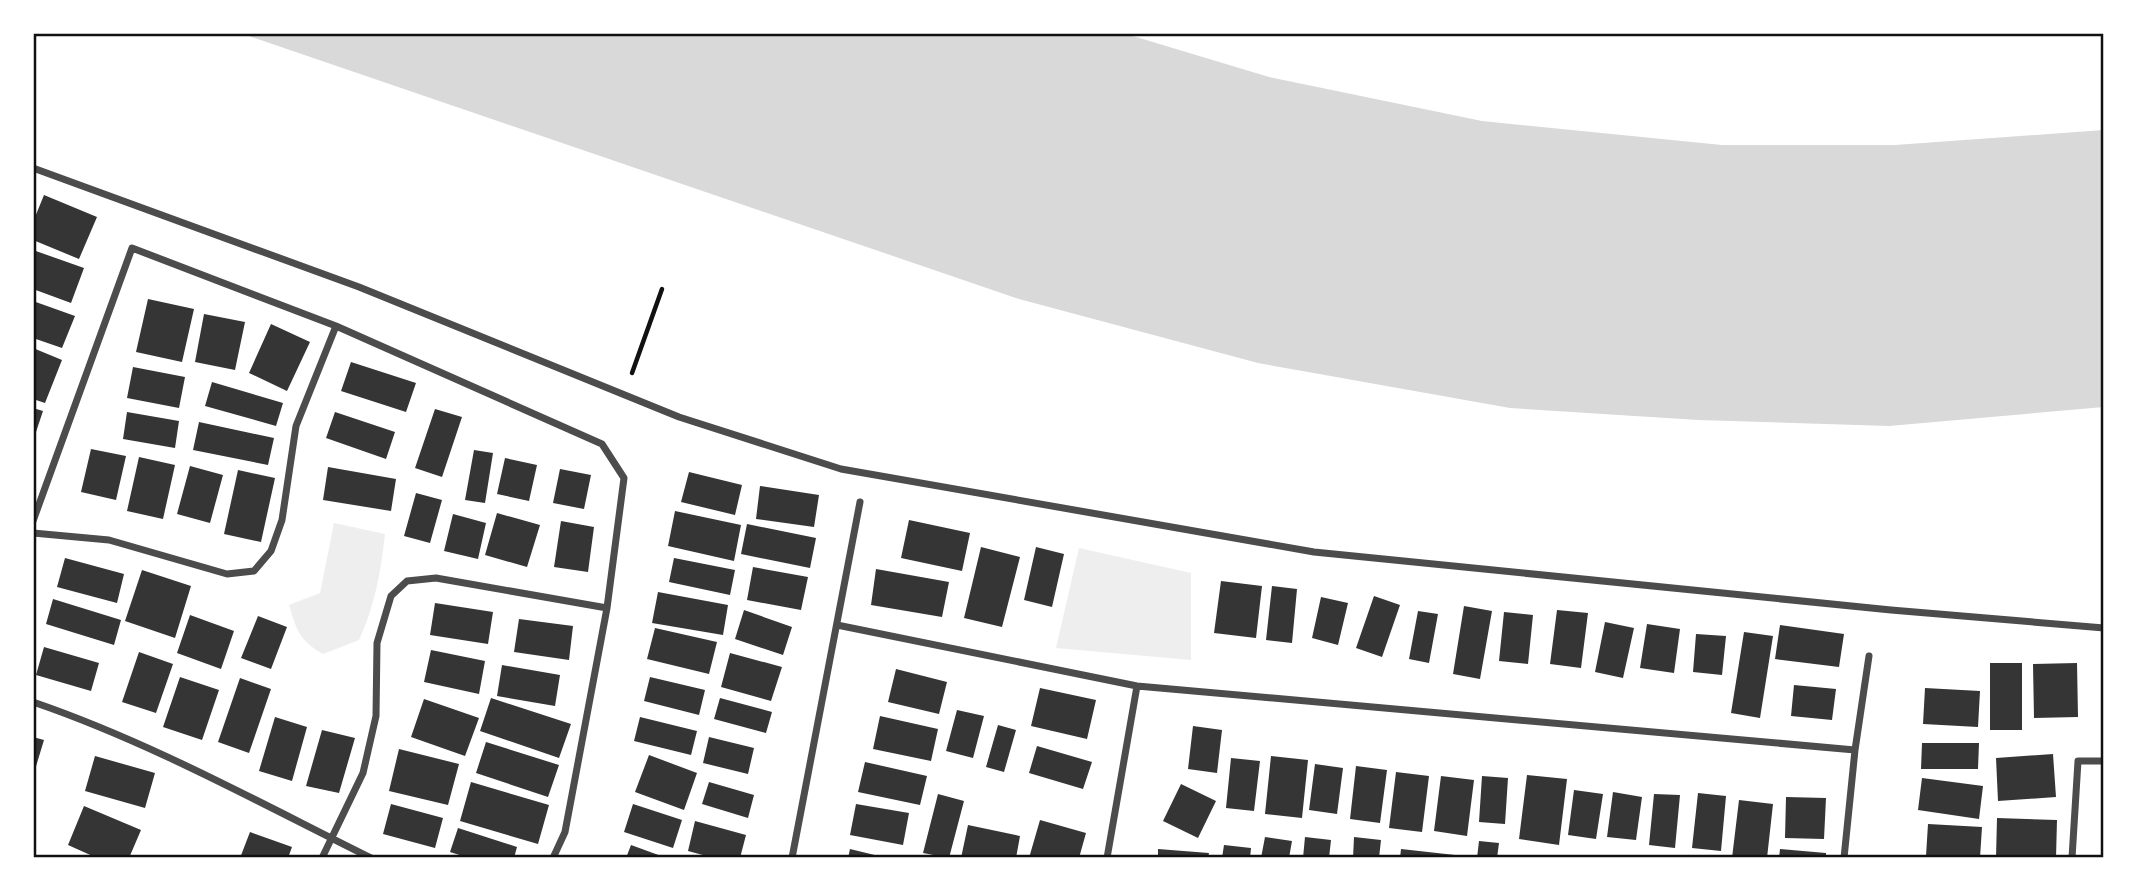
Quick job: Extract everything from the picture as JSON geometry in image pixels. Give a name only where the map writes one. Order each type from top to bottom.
[{"type":"street","points":[[33,168],[359,287],[679,417],[841,470],[1314,552],[1891,610],[2104,628]]},
{"type":"street","points":[[33,521],[132,248],[335,326],[602,444],[624,478],[607,608],[565,832],[553,858]]},
{"type":"street","points":[[33,533],[109,540],[227,574],[254,571],[271,551],[282,520],[296,426],[335,326]]},
{"type":"street","points":[[792,858],[860,502]]},
{"type":"street","points":[[321,858],[363,773],[376,716],[377,643],[391,596],[407,581],[436,578],[607,608]]},
{"type":"street","points":[[837,625],[1137,686],[1855,750]]},
{"type":"street","points":[[1844,858],[1855,750],[1869,656]]},
{"type":"street","points":[[1107,858],[1137,686]]},
{"type":"street","points":[[33,702],[86,720],[166,755],[371,858]]},
{"type":"street","points":[[2072,858],[2078,761],[2104,761]]},
{"type":"path","points":[[624,395],[662,289]]},
{"type":"shaded area","points":[[240,33],[1123,33],[1269,77],[1482,121],[1722,145],[1895,145],[2104,130],[2104,407],[1889,426],[1698,420],[1510,408],[1258,363],[1019,299]]},
{"type":"shaded area","points":[[334,523],[385,534],[376,588],[359,640],[323,654],[300,634],[289,605],[320,593]]},
{"type":"shaded area","points":[[1079,548],[1191,573],[1191,660],[1056,648]]},
{"type":"building","points":[[44,195],[97,217],[79,259],[33,240],[33,222]]},
{"type":"building","points":[[33,250],[84,268],[71,303],[33,289]]},
{"type":"building","points":[[148,299],[194,309],[182,362],[136,352]]},
{"type":"building","points":[[33,301],[75,316],[62,348],[33,338]]},
{"type":"building","points":[[204,314],[245,322],[235,370],[195,362]]},
{"type":"building","points":[[271,324],[310,342],[287,391],[249,373]]},
{"type":"building","points":[[33,348],[62,360],[45,403],[33,399]]},
{"type":"building","points":[[351,362],[416,383],[406,412],[341,391]]},
{"type":"building","points":[[133,367],[185,377],[179,408],[127,398]]},
{"type":"building","points":[[212,382],[283,403],[276,426],[205,406]]},
{"type":"building","points":[[33,408],[43,411],[34,438],[33,438]]},
{"type":"building","points":[[435,409],[462,417],[442,477],[415,468]]},
{"type":"building","points":[[127,412],[179,421],[175,448],[123,439]]},
{"type":"building","points":[[335,412],[395,432],[386,459],[326,438]]},
{"type":"building","points":[[199,422],[274,438],[268,465],[193,450]]},
{"type":"building","points":[[91,449],[126,456],[116,500],[81,492]]},
{"type":"building","points":[[474,450],[493,453],[485,503],[465,500]]},
{"type":"building","points":[[139,457],[175,465],[163,519],[127,511]]},
{"type":"building","points":[[505,458],[537,465],[529,501],[497,494]]},
{"type":"building","points":[[190,466],[223,475],[210,523],[177,514]]},
{"type":"building","points":[[328,467],[396,479],[391,511],[323,500]]},
{"type":"building","points":[[560,469],[591,475],[584,509],[553,503]]},
{"type":"building","points":[[238,470],[275,478],[261,542],[224,534]]},
{"type":"building","points":[[689,472],[742,485],[735,515],[681,502]]},
{"type":"building","points":[[760,486],[819,495],[814,527],[756,519]]},
{"type":"building","points":[[416,493],[442,500],[430,543],[404,536]]},
{"type":"building","points":[[675,511],[741,525],[734,561],[668,546]]},
{"type":"building","points":[[497,513],[540,525],[527,567],[485,555]]},
{"type":"building","points":[[453,514],[486,523],[478,559],[444,551]]},
{"type":"building","points":[[909,520],[970,533],[962,571],[901,558]]},
{"type":"building","points":[[561,521],[594,527],[588,572],[554,567]]},
{"type":"building","points":[[747,524],[816,538],[810,568],[741,554]]},
{"type":"building","points":[[981,547],[1020,557],[1002,627],[964,618]]},
{"type":"building","points":[[1036,547],[1064,554],[1052,607],[1024,600]]},
{"type":"building","points":[[65,558],[124,574],[117,603],[57,587]]},
{"type":"building","points":[[674,558],[735,570],[730,595],[669,582]]},
{"type":"building","points":[[753,567],[808,577],[801,610],[747,600]]},
{"type":"building","points":[[876,569],[949,582],[942,617],[871,605]]},
{"type":"building","points":[[142,570],[191,586],[175,638],[125,621]]},
{"type":"building","points":[[1221,581],[1262,586],[1256,638],[1214,633]]},
{"type":"building","points":[[1272,586],[1297,589],[1292,643],[1266,640]]},
{"type":"building","points":[[658,592],[728,605],[723,635],[652,623]]},
{"type":"building","points":[[1374,596],[1400,605],[1382,657],[1356,648]]},
{"type":"building","points":[[1321,597],[1348,603],[1338,645],[1312,638]]},
{"type":"building","points":[[53,599],[121,620],[114,645],[46,624]]},
{"type":"building","points":[[435,603],[493,612],[488,644],[430,635]]},
{"type":"building","points":[[1464,606],[1492,611],[1480,679],[1453,674]]},
{"type":"building","points":[[744,610],[792,627],[783,655],[735,639]]},
{"type":"building","points":[[1557,610],[1588,613],[1581,668],[1550,664]]},
{"type":"building","points":[[1418,611],[1438,614],[1429,663],[1409,659]]},
{"type":"building","points":[[1504,612],[1533,615],[1528,664],[1499,661]]},
{"type":"building","points":[[190,615],[234,631],[221,669],[177,653]]},
{"type":"building","points":[[258,616],[287,627],[271,669],[241,658]]},
{"type":"building","points":[[519,619],[573,626],[569,660],[514,652]]},
{"type":"building","points":[[1605,622],[1634,628],[1623,678],[1595,672]]},
{"type":"building","points":[[1647,624],[1680,629],[1674,673],[1640,668]]},
{"type":"building","points":[[1780,625],[1844,634],[1839,667],[1775,659]]},
{"type":"building","points":[[655,628],[717,642],[709,674],[647,659]]},
{"type":"building","points":[[1744,632],[1773,636],[1760,718],[1731,713]]},
{"type":"building","points":[[1696,634],[1726,636],[1722,675],[1693,672]]},
{"type":"building","points":[[44,647],[99,663],[91,691],[36,675]]},
{"type":"building","points":[[431,650],[485,661],[479,694],[424,682]]},
{"type":"building","points":[[139,652],[173,664],[156,713],[122,702]]},
{"type":"building","points":[[730,653],[782,667],[771,701],[721,687]]},
{"type":"building","points":[[1990,663],[2022,663],[2022,730],[1990,730]]},
{"type":"building","points":[[2077,663],[2078,717],[2034,718],[2033,664]]},
{"type":"building","points":[[502,665],[560,675],[555,706],[497,696]]},
{"type":"building","points":[[896,669],[947,682],[939,714],[888,702]]},
{"type":"building","points":[[180,677],[219,690],[202,740],[163,727]]},
{"type":"building","points":[[650,677],[705,690],[699,715],[644,701]]},
{"type":"building","points":[[240,678],[271,689],[249,753],[218,742]]},
{"type":"building","points":[[1794,685],[1836,689],[1832,720],[1791,716]]},
{"type":"building","points":[[1040,688],[1096,700],[1087,739],[1031,726]]},
{"type":"building","points":[[1925,688],[1980,691],[1978,727],[1923,724]]},
{"type":"building","points":[[491,698],[571,724],[559,758],[480,731]]},
{"type":"building","points":[[720,698],[772,712],[766,733],[714,719]]},
{"type":"building","points":[[424,699],[479,718],[465,756],[411,737]]},
{"type":"building","points":[[957,710],[984,716],[973,758],[946,751]]},
{"type":"building","points":[[880,716],[938,729],[931,761],[873,749]]},
{"type":"building","points":[[275,717],[307,727],[292,781],[259,771]]},
{"type":"building","points":[[640,717],[697,731],[691,755],[634,741]]},
{"type":"building","points":[[998,725],[1016,730],[1004,772],[986,767]]},
{"type":"building","points":[[1193,726],[1222,730],[1217,773],[1188,769]]},
{"type":"building","points":[[322,730],[355,738],[339,793],[306,786]]},
{"type":"building","points":[[33,737],[44,740],[34,773],[33,773]]},
{"type":"building","points":[[709,737],[754,748],[748,774],[703,763]]},
{"type":"building","points":[[486,742],[559,765],[548,797],[476,773]]},
{"type":"building","points":[[1922,743],[1979,743],[1978,769],[1921,769]]},
{"type":"building","points":[[1037,746],[1092,762],[1083,789],[1029,773]]},
{"type":"building","points":[[399,749],[459,764],[448,805],[389,791]]},
{"type":"building","points":[[2053,754],[2056,797],[1998,801],[1996,758]]},
{"type":"building","points":[[649,755],[697,773],[684,810],[635,792]]},
{"type":"building","points":[[95,756],[155,773],[145,808],[85,791]]},
{"type":"building","points":[[1271,756],[1308,760],[1302,818],[1265,814]]},
{"type":"building","points":[[1231,758],[1260,761],[1254,811],[1226,808]]},
{"type":"building","points":[[865,762],[927,776],[920,805],[858,792]]},
{"type":"building","points":[[1315,764],[1343,768],[1337,814],[1309,810]]},
{"type":"building","points":[[1356,766],[1387,770],[1380,823],[1350,819]]},
{"type":"building","points":[[1396,772],[1429,776],[1422,832],[1389,828]]},
{"type":"building","points":[[1527,775],[1567,779],[1559,845],[1519,839]]},
{"type":"building","points":[[1441,776],[1474,780],[1467,836],[1434,831]]},
{"type":"building","points":[[1482,776],[1508,778],[1505,824],[1479,822]]},
{"type":"building","points":[[1922,778],[1983,786],[1979,819],[1918,810]]},
{"type":"building","points":[[471,782],[549,805],[538,844],[460,821]]},
{"type":"building","points":[[709,782],[754,795],[748,818],[702,804]]},
{"type":"building","points":[[1181,784],[1216,801],[1198,838],[1163,821]]},
{"type":"building","points":[[1574,790],[1603,794],[1596,839],[1568,835]]},
{"type":"building","points":[[1613,792],[1642,797],[1636,840],[1607,837]]},
{"type":"building","points":[[1698,793],[1726,796],[1721,851],[1692,848]]},
{"type":"building","points":[[938,794],[964,801],[949,858],[923,853]]},
{"type":"building","points":[[1654,794],[1680,795],[1675,848],[1649,845]]},
{"type":"building","points":[[1786,797],[1826,798],[1824,839],[1785,838]]},
{"type":"building","points":[[1739,800],[1773,804],[1767,858],[1732,858]]},
{"type":"building","points":[[391,804],[443,818],[435,848],[383,834]]},
{"type":"building","points":[[633,804],[682,820],[673,848],[624,832]]},
{"type":"building","points":[[856,804],[909,813],[903,845],[850,835]]},
{"type":"building","points":[[84,806],[141,830],[129,858],[97,858],[68,845]]},
{"type":"building","points":[[1997,818],[2057,820],[2056,858],[1996,858]]},
{"type":"building","points":[[1040,820],[1086,833],[1079,858],[1029,858]]},
{"type":"building","points":[[695,821],[746,835],[740,858],[714,858],[688,851]]},
{"type":"building","points":[[1928,824],[1982,827],[1980,858],[1926,856]]},
{"type":"building","points":[[968,825],[1020,836],[1016,858],[961,858]]},
{"type":"building","points":[[458,828],[517,847],[514,858],[469,858],[450,852]]},
{"type":"building","points":[[250,832],[292,847],[288,858],[240,858]]},
{"type":"building","points":[[1265,837],[1292,841],[1289,858],[1261,858]]},
{"type":"building","points":[[1305,837],[1331,840],[1329,858],[1303,858]]},
{"type":"building","points":[[1354,837],[1381,840],[1379,858],[1353,858]]},
{"type":"building","points":[[1479,841],[1499,843],[1497,858],[1477,858]]},
{"type":"building","points":[[631,845],[664,857],[664,858],[626,858]]},
{"type":"building","points":[[1224,845],[1251,848],[1250,858],[1222,858]]},
{"type":"building","points":[[850,849],[883,857],[883,858],[848,858]]},
{"type":"building","points":[[1158,849],[1209,853],[1208,858],[1158,858]]},
{"type":"building","points":[[1401,849],[1464,856],[1464,858],[1400,858]]},
{"type":"building","points":[[1780,849],[1826,853],[1826,858],[1779,858]]}]
